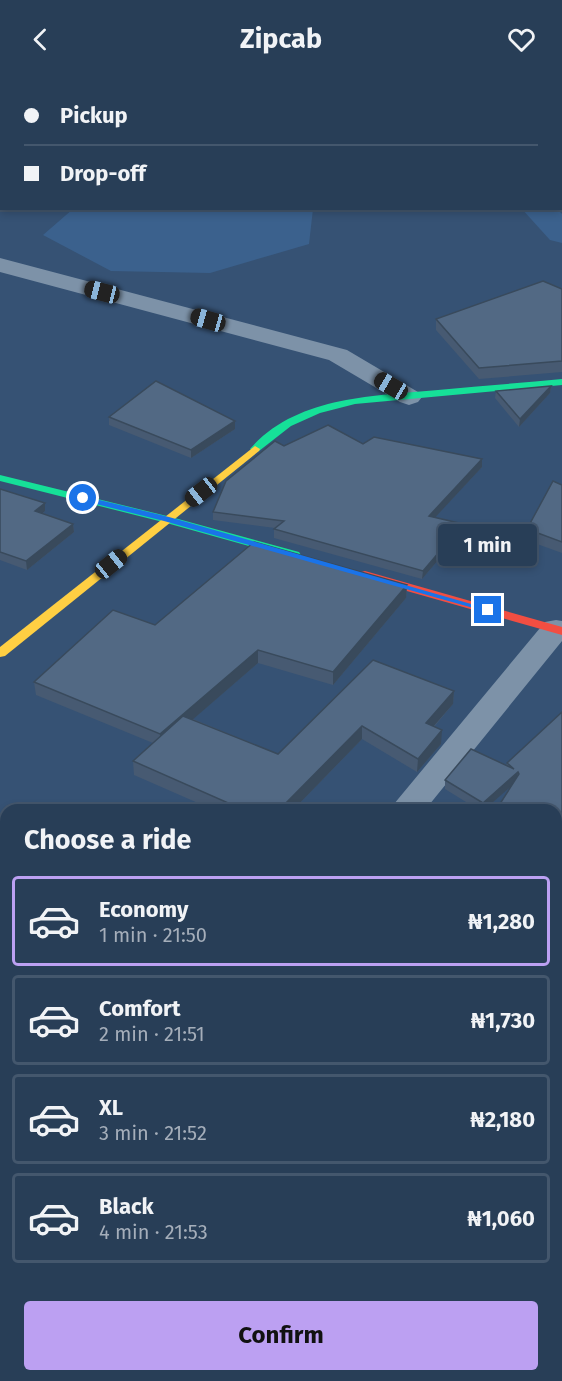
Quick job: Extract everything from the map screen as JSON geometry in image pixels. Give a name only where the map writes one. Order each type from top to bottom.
[{"type":"street","points":[[0,265],[338,356],[409,397]]},
{"type":"street","points":[[0,653],[287,424],[316,411],[355,401],[562,382]]},
{"type":"street","points":[[0,478],[166,519],[304,558]]},
{"type":"street","points":[[350,571],[559,630],[411,804]]},
{"type":"water","points":[[72,210],[313,210],[309,244],[210,273],[111,271],[43,235]]},
{"type":"building","points":[[543,281],[562,289],[562,361],[479,368],[436,319]]},
{"type":"building","points":[[156,381],[235,421],[191,450],[109,417]]},
{"type":"building","points":[[551,386],[520,419],[496,391]]},
{"type":"building","points":[[328,425],[363,444],[374,437],[482,459],[429,516],[463,524],[423,571],[274,529],[284,521],[213,512],[226,481],[275,441],[284,446]]},
{"type":"building","points":[[553,481],[562,485],[562,542],[527,529]]},
{"type":"building","points":[[0,489],[45,503],[35,511],[73,524],[26,561],[0,552]]},
{"type":"building","points":[[254,542],[407,585],[333,672],[258,650],[160,734],[34,682],[113,610],[155,625]]},
{"type":"building","points":[[373,660],[454,691],[426,723],[442,730],[418,759],[362,726],[285,804],[230,804],[133,761],[183,716],[278,754]]},
{"type":"building","points":[[562,712],[562,804],[500,804],[519,774],[518,772],[483,803],[445,780],[471,749],[514,769],[507,763]]},
{"type":"waterway","points":[[539,210],[562,233]]},
{"type":"traffic: fast","points":[[255,449],[287,424],[316,411],[355,401],[562,382]]},
{"type":"traffic: fast","points":[[0,478],[167,519],[295,555]]},
{"type":"traffic: slow","points":[[0,653],[255,449]]},
{"type":"traffic: jam","points":[[365,575],[562,631]]},
{"type":"route","points":[[83,498],[166,519],[488,610]]}]
